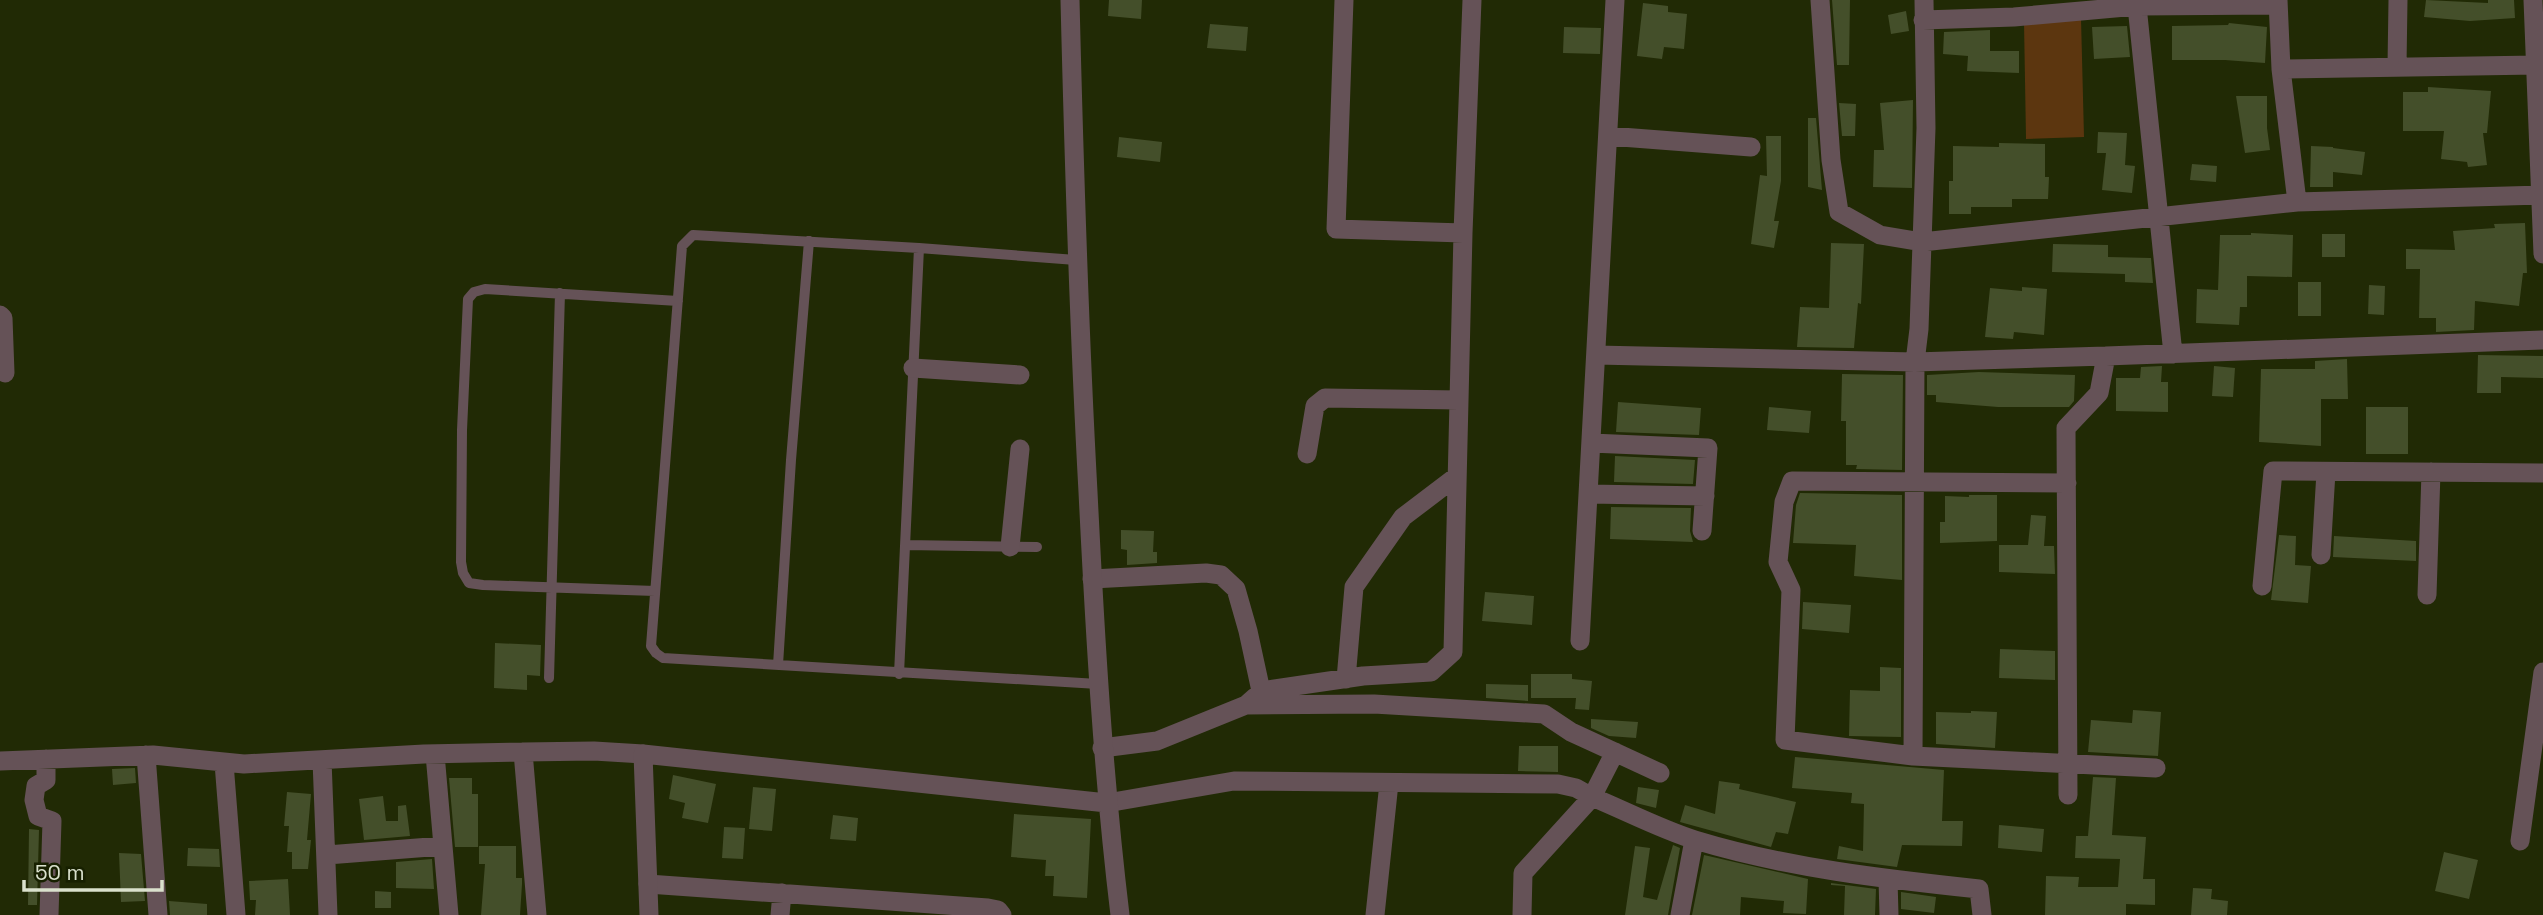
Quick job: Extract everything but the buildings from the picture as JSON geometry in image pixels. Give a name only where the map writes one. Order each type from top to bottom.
[{"type":"street","points":[[1070,0],[1076,260],[1092,579],[1102,748],[1120,915]]},
{"type":"street","points":[[1344,0],[1336,229],[1463,233]]},
{"type":"street","points":[[1102,748],[1157,741],[1246,705],[1262,691],[1346,679],[1431,672],[1454,652],[1463,233],[1472,0]]},
{"type":"street","points":[[1580,641],[1615,0]]},
{"type":"street","points":[[1821,0],[1831,160],[1839,212],[1880,236],[1922,242],[2297,202],[2542,195]]},
{"type":"street","points":[[2397,66],[2398,0]]},
{"type":"street","points":[[2533,0],[2543,254]]},
{"type":"street","points":[[1913,756],[1915,362],[1927,100],[1924,10],[2014,17],[2137,6],[2278,2],[2281,69],[2297,202]]},
{"type":"street","points":[[2137,6],[2173,354]]},
{"type":"street","points":[[2281,69],[2536,65]]},
{"type":"street","points":[[1608,136],[1751,147]]},
{"type":"street","points":[[0,315],[3,318],[5,373]]},
{"type":"street","points":[[1596,355],[1915,362],[2543,340]]},
{"type":"street","points":[[2068,795],[2066,428],[2099,393],[2106,356]]},
{"type":"street","points":[[913,368],[1020,375]]},
{"type":"street","points":[[1307,454],[1315,406],[1325,398],[1459,400]]},
{"type":"street","points":[[1591,443],[1708,448],[1702,531]]},
{"type":"street","points":[[1010,547],[1020,449]]},
{"type":"street","points":[[2262,586],[2273,471],[2543,473]]},
{"type":"street","points":[[2321,555],[2326,472]]},
{"type":"street","points":[[2427,595],[2431,472]]},
{"type":"street","points":[[1346,679],[1354,587],[1403,517],[1457,476]]},
{"type":"street","points":[[2067,483],[1792,481],[1784,502],[1779,562],[1791,590],[1785,740],[1913,756],[2156,768]]},
{"type":"street","points":[[1589,494],[1705,496]]},
{"type":"street","points":[[1092,579],[1206,573],[1221,575],[1236,589],[1262,691]]},
{"type":"street","points":[[2520,841],[2543,672]]},
{"type":"street","points":[[1246,705],[1374,704],[1544,714],[1571,732],[1660,773]]},
{"type":"street","points":[[0,761],[146,755],[244,764],[435,754],[594,751],[1107,803],[1234,781],[1558,784],[1576,788],[1694,840],[1772,859],[1888,879],[1979,889],[1982,915]]},
{"type":"street","points":[[523,752],[537,915]]},
{"type":"street","points":[[1522,915],[1523,873],[1592,797],[1615,752]]},
{"type":"street","points":[[435,754],[449,915]]},
{"type":"street","points":[[643,754],[649,915]]},
{"type":"street","points":[[146,755],[158,915]]},
{"type":"street","points":[[46,759],[47,780],[36,786],[34,800],[38,816],[52,821],[49,915]]},
{"type":"street","points":[[322,760],[328,915]]},
{"type":"street","points":[[225,762],[236,915]]},
{"type":"street","points":[[1375,915],[1389,783]]},
{"type":"street","points":[[1680,915],[1694,840]]},
{"type":"street","points":[[327,855],[443,846]]},
{"type":"street","points":[[1888,879],[1889,915]]},
{"type":"street","points":[[648,884],[782,893],[890,908],[988,908],[998,910],[1002,915]]},
{"type":"street","points":[[780,915],[782,893]]},
{"type":"lane","points":[[1076,260],[693,234],[682,246],[651,646],[663,658],[1098,684]]},
{"type":"lane","points":[[778,666],[809,241]]},
{"type":"lane","points":[[900,674],[919,248]]},
{"type":"lane","points":[[655,590],[469,583],[461,562],[462,430],[468,299],[474,292],[485,289],[678,301]]},
{"type":"lane","points":[[550,678],[559,293]]},
{"type":"lane","points":[[905,545],[1037,547]]},
{"type":"shaded area","points":[[2081,18],[2084,137],[2026,139],[2024,22]]}]
